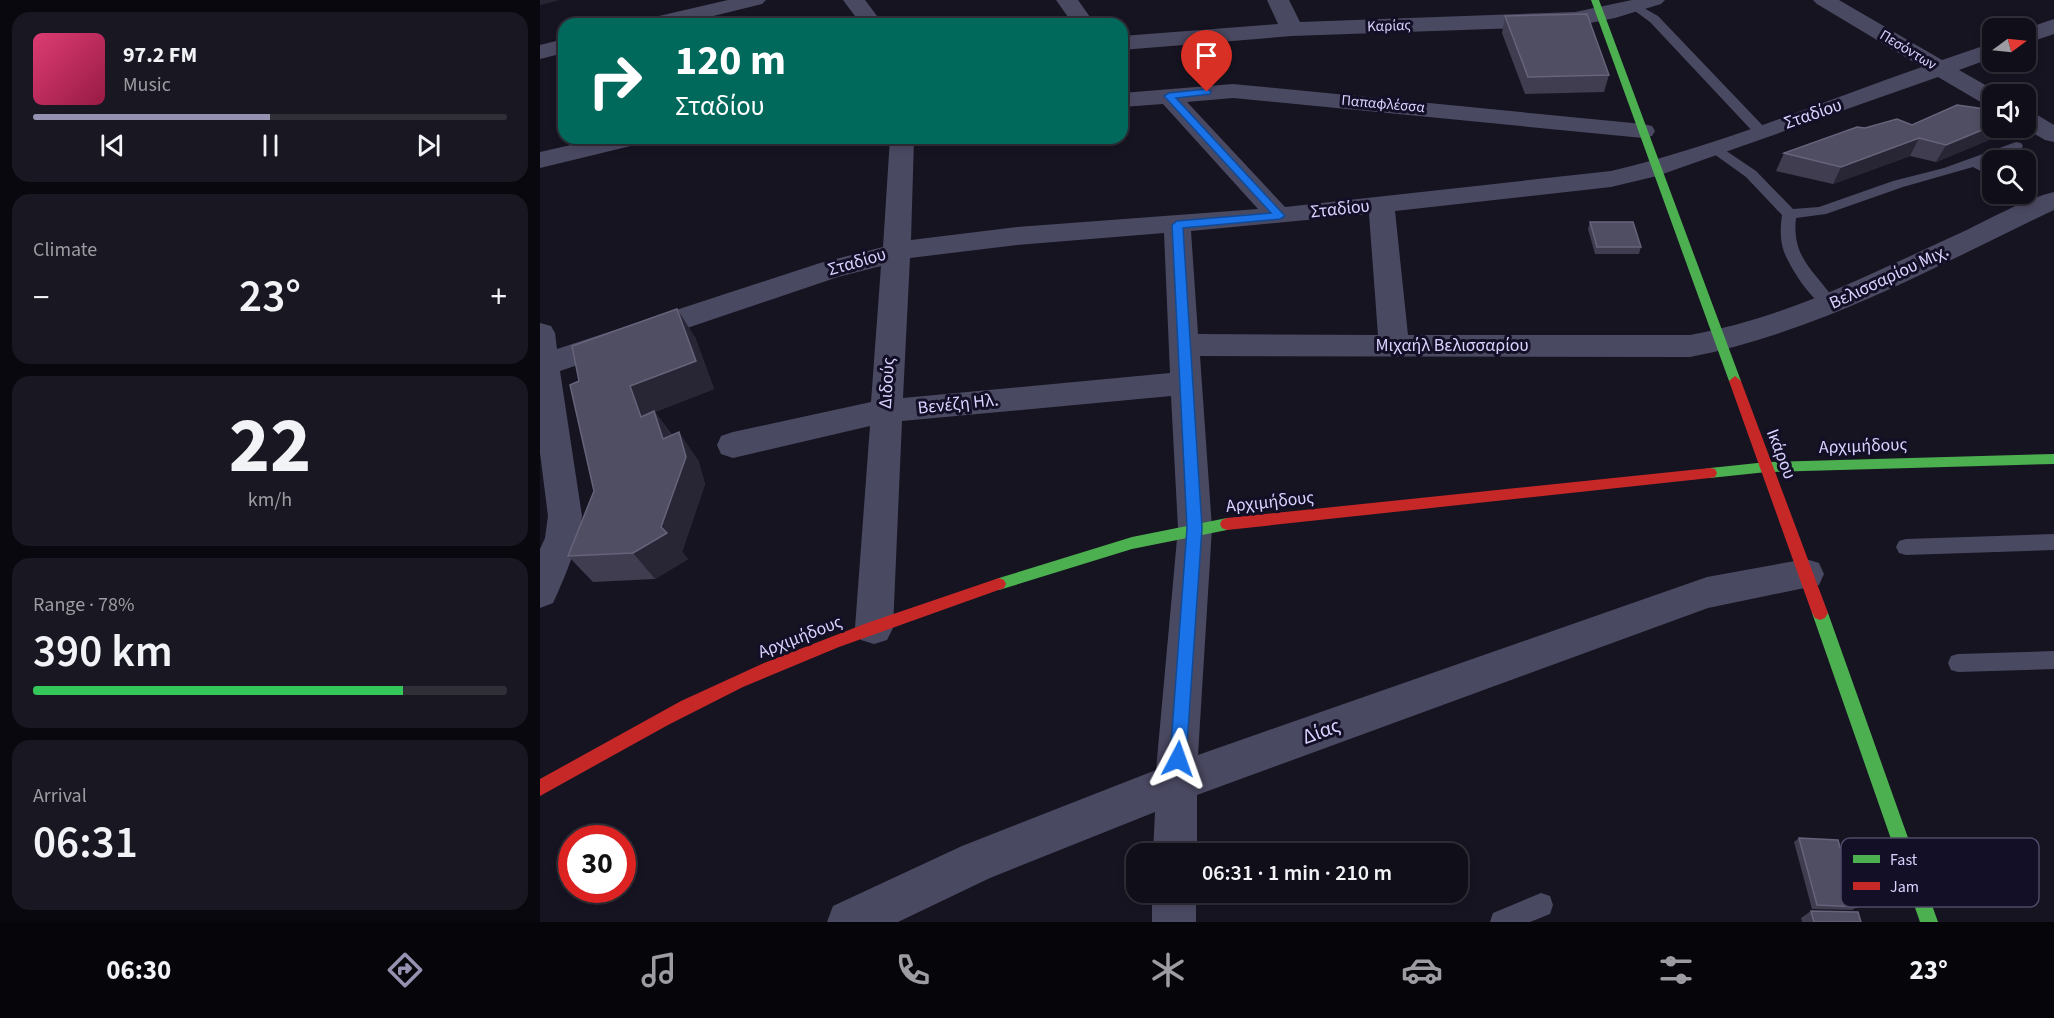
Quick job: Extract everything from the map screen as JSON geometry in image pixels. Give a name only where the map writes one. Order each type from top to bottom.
[{"type":"street","points":[[679,18],[755,0]]},
{"type":"street","points":[[854,0],[868,18]]},
{"type":"street","points":[[1066,0],[1080,18]]},
{"type":"street","points":[[1278,0],[1292,29]]},
{"type":"street","name":"Πεσόντων","points":[[1824,0],[1982,93]]},
{"type":"street","name":"Καρίας","points":[[1128,43],[1292,29],[1553,20],[1598,7],[1644,3]]},
{"type":"street","name":"Ικάρου","points":[[1598,7],[1806,574],[1899,838]]},
{"type":"street","points":[[2036,33],[2054,26]]},
{"type":"street","points":[[540,52],[558,48]]},
{"type":"street","name":"Σταδίου","points":[[542,354],[897,251],[1017,236],[1280,216],[1592,182],[1657,168],[1982,54]]},
{"type":"street","name":"Παπαφλέσσα","points":[[1128,99],[1233,91],[1643,131]]},
{"type":"street","points":[[1169,96],[1280,216]]},
{"type":"street","points":[[2036,124],[2054,135]]},
{"type":"street","points":[[540,160],[608,144]]},
{"type":"street","name":"Διδούς","points":[[874,628],[902,144]]},
{"type":"street","points":[[1381,204],[1394,345]]},
{"type":"street","name":"Βελισσαρίου Μιχ.","points":[[1719,341],[1779,325],[2041,206]]},
{"type":"street","points":[[1175,843],[1176,783],[1195,528],[1177,225]]},
{"type":"street","name":"Μιχαήλ Βελισσαρίου","points":[[1184,345],[1690,346],[1719,341]]},
{"type":"street","points":[[540,592],[551,542],[565,516],[542,354]]},
{"type":"street","name":"Βενέζη Ηλ.","points":[[733,445],[885,411],[1187,383]]},
{"type":"street","name":"Αρχιμήδους","points":[[540,788],[692,704],[764,670],[874,628],[1095,552],[1195,528],[1767,467],[2054,459]]},
{"type":"street","name":"Δίας","points":[[849,922],[977,861],[1176,783],[1707,593],[1806,574]]},
{"type":"street","points":[[1174,903],[1174,922]]},
{"type":"street","name":"Ικάρου","points":[[1924,907],[1929,922]]},
{"type":"lane","points":[[1644,3],[1654,19],[1761,132]]},
{"type":"lane","points":[[1789,214],[1821,211],[1898,184],[1949,171],[2016,146]]},
{"type":"lane","points":[[1714,149],[1751,174],[1789,214]]},
{"type":"lane","points":[[1974,162],[1982,167]]},
{"type":"lane","points":[[1789,214],[1786,228],[1800,272],[1829,304]]},
{"type":"lane","points":[[1906,547],[2054,542]]},
{"type":"lane","points":[[1958,663],[2054,660]]},
{"type":"lane","points":[[1502,922],[1541,905]]},
{"type":"building","points":[[1587,14],[1609,75],[1528,77],[1505,16]]},
{"type":"building","points":[[1957,105],[1982,109],[1982,130],[1946,145],[1919,138],[1841,167],[1784,153],[1857,127],[1865,128],[1897,119],[1912,125]]},
{"type":"building","points":[[1590,222],[1633,222],[1641,247],[1597,247]]},
{"type":"building","points":[[677,309],[696,361],[630,386],[641,417],[654,411],[663,439],[679,432],[686,457],[661,527],[667,533],[633,553],[568,556],[594,491],[570,385],[579,381],[572,346]]},
{"type":"building","points":[[1799,838],[1838,840],[1841,851],[1841,906],[1817,905]]},
{"type":"building","points":[[1811,911],[1858,912],[1861,922],[1814,922]]},
{"type":"traffic: fast","points":[[1595,0],[1735,381]]},
{"type":"traffic: fast","points":[[1710,473],[1767,467],[2054,459]]},
{"type":"traffic: fast","points":[[999,584],[1132,543],[1227,524]]},
{"type":"traffic: fast","points":[[1820,613],[1899,838]]},
{"type":"traffic: fast","points":[[1924,907],[1929,922]]},
{"type":"traffic: jam","points":[[1735,381],[1820,613]]},
{"type":"traffic: jam","points":[[1227,524],[1710,473]]},
{"type":"traffic: jam","points":[[540,788],[662,719],[737,682],[834,642],[999,584]]},
{"type":"route","points":[[1178,759],[1195,528],[1177,225],[1280,216],[1169,96],[1207,92]]}]
